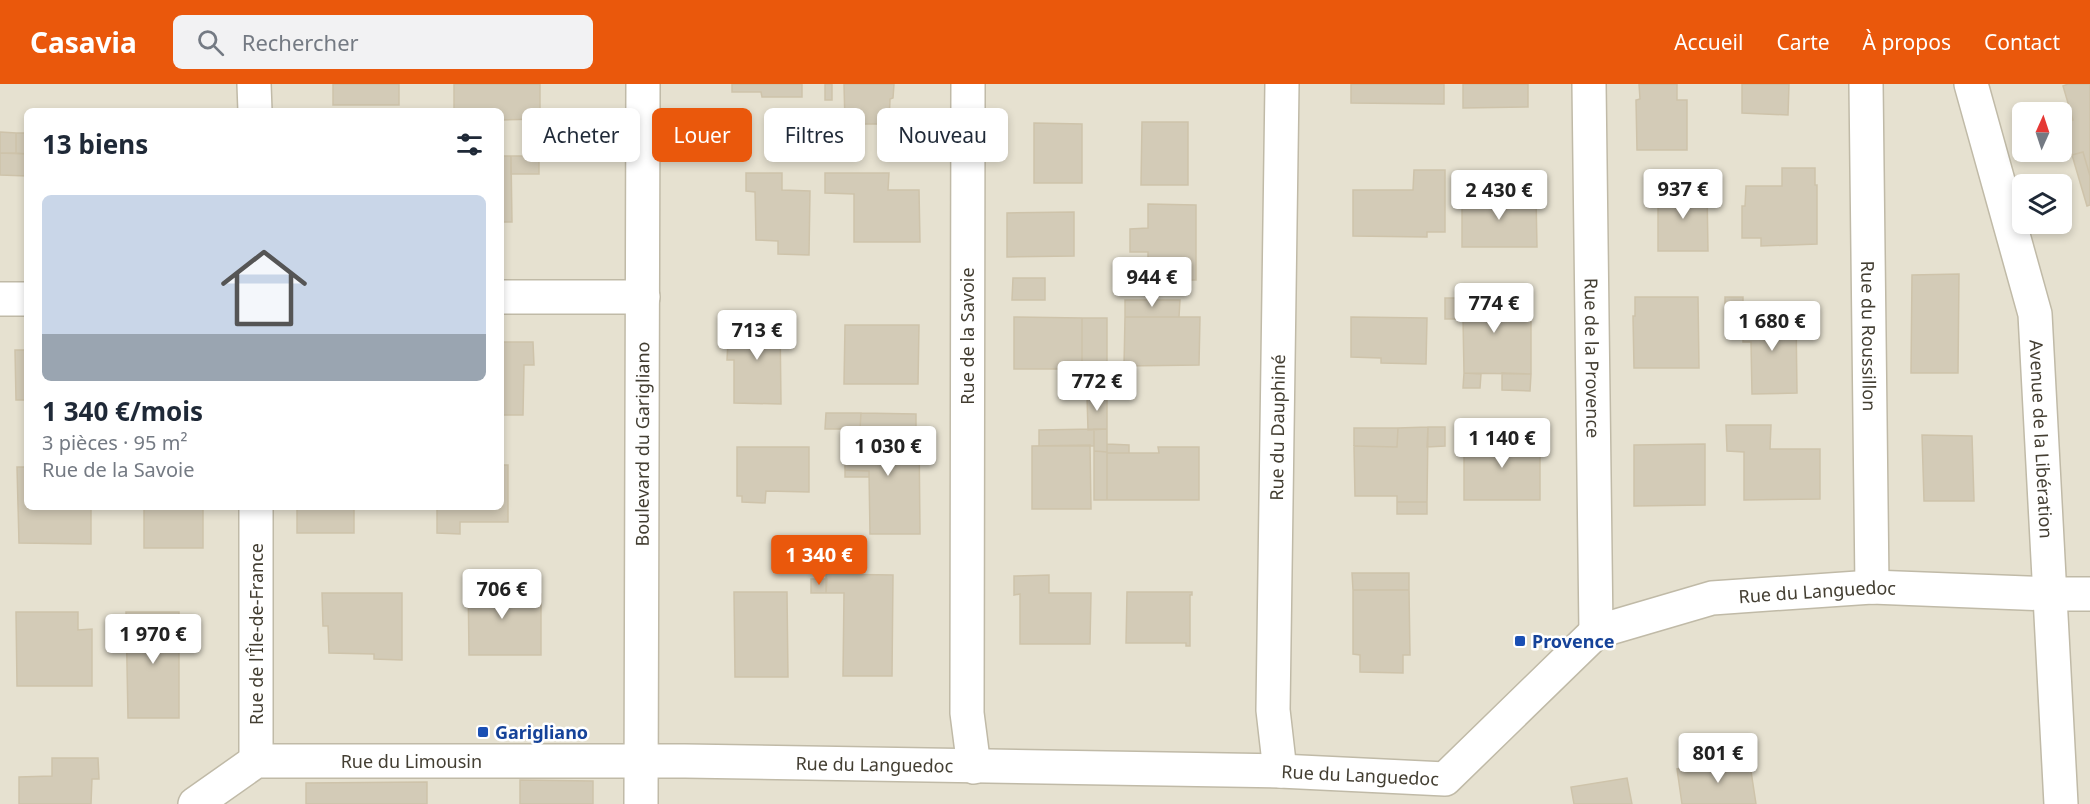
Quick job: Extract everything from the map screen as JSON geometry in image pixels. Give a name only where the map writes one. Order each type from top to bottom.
[{"type":"street","points":[[254,84],[255,108]]},
{"type":"street","name":"Boulevard du Garigliano","points":[[641,804],[643,84]]},
{"type":"street","name":"Rue de la Savoie","points":[[968,84],[967,713],[974,767]]},
{"type":"street","name":"Rue du Dauphiné","points":[[1280,771],[1273,710],[1282,84]]},
{"type":"street","name":"Rue de la Provence","points":[[1589,84],[1596,632]]},
{"type":"street","name":"Rue du Roussillon","points":[[1866,84],[1872,587]]},
{"type":"street","name":"Avenue de la Libération","points":[[1971,84],[2036,315],[2061,804]]},
{"type":"street","points":[[504,297],[643,297]]},
{"type":"street","points":[[0,299],[24,299]]},
{"type":"street","name":"Rue de l'Île-de-France","points":[[256,510],[256,760]]},
{"type":"street","name":"Rue du Languedoc","points":[[640,760],[1280,771],[1449,791],[1596,632],[1712,598],[1872,587],[2090,594]]},
{"type":"street","points":[[195,804],[256,760]]},
{"type":"street","name":"Rue du Limousin","points":[[256,760],[640,760]]},
{"type":"shaded area","points":[[0,84],[2090,84],[2090,804],[0,804]]},
{"type":"building","points":[[333,84],[399,84],[399,105],[333,105]]},
{"type":"building","points":[[454,84],[540,84],[540,108],[522,108],[522,119],[504,120],[504,108],[454,108]]},
{"type":"building","points":[[732,84],[802,84],[802,97],[762,97],[761,92],[732,92]]},
{"type":"building","points":[[825,84],[832,84],[832,100],[825,100]]},
{"type":"building","points":[[844,84],[894,84],[890,108],[877,108],[877,124],[865,124],[865,108],[845,108]]},
{"type":"building","points":[[1351,84],[1444,84],[1444,104],[1351,103]]},
{"type":"building","points":[[1463,84],[1528,84],[1528,107],[1463,108]]},
{"type":"building","points":[[1639,84],[1677,84],[1677,100],[1687,100],[1687,150],[1637,150],[1636,100],[1640,99]]},
{"type":"building","points":[[1742,84],[1789,84],[1788,115],[1742,113]]},
{"type":"building","points":[[2090,84],[2090,176],[2083,152],[2072,155],[2072,102],[2068,102],[2063,86]]},
{"type":"building","points":[[1142,122],[1188,122],[1188,185],[1141,185]]},
{"type":"building","points":[[1034,123],[1082,124],[1082,183],[1034,183]]},
{"type":"building","points":[[0,132],[16,133],[16,153],[0,153]]},
{"type":"building","points":[[16,133],[24,133],[24,154],[16,153]]},
{"type":"building","points":[[2083,152],[2090,176],[2090,205],[2087,206],[2072,155]]},
{"type":"building","points":[[0,153],[24,154],[24,176],[0,175]]},
{"type":"building","points":[[504,156],[511,156],[512,222],[504,222]]},
{"type":"building","points":[[511,156],[522,156],[522,162],[539,162],[539,174],[511,174]]},
{"type":"building","points":[[1782,168],[1815,168],[1817,244],[1761,246],[1761,238],[1742,238],[1742,206],[1745,206],[1746,186],[1782,186]]},
{"type":"building","points":[[1414,170],[1445,170],[1445,232],[1427,232],[1427,237],[1353,236],[1353,190],[1413,190]]},
{"type":"building","points":[[746,173],[782,173],[782,190],[810,191],[809,255],[778,254],[778,241],[756,240],[755,192],[746,191]]},
{"type":"building","points":[[825,173],[889,173],[888,190],[919,190],[920,242],[854,242],[854,194],[825,193]]},
{"type":"building","points":[[1658,188],[1707,188],[1708,251],[1658,251]]},
{"type":"building","points":[[1462,195],[1536,196],[1537,247],[1462,247]]},
{"type":"building","points":[[1148,204],[1196,205],[1196,280],[1148,280],[1148,252],[1130,252],[1130,229],[1148,228]]},
{"type":"building","points":[[1074,212],[1074,256],[1007,257],[1007,213]]},
{"type":"building","points":[[1959,274],[1958,373],[1911,373],[1912,275]]},
{"type":"building","points":[[1013,278],[1045,278],[1045,300],[1012,300]]},
{"type":"building","points":[[1635,297],[1698,297],[1699,368],[1634,368]]},
{"type":"building","points":[[1725,297],[1743,297],[1743,318],[1725,318]]},
{"type":"building","points":[[1445,298],[1531,298],[1531,374],[1464,373],[1463,319],[1445,319]]},
{"type":"building","points":[[1125,300],[1180,300],[1179,317],[1125,317]]},
{"type":"building","points":[[1796,314],[1797,393],[1752,394],[1751,342],[1743,342],[1743,315]]},
{"type":"building","points":[[1014,317],[1082,318],[1082,369],[1014,369]]},
{"type":"building","points":[[1125,317],[1200,317],[1199,365],[1124,366]]},
{"type":"building","points":[[1351,317],[1427,318],[1426,364],[1381,363],[1381,358],[1351,357]]},
{"type":"building","points":[[780,318],[781,404],[734,403],[734,360],[727,360],[728,341],[734,342],[734,319]]},
{"type":"building","points":[[1082,318],[1107,318],[1107,368],[1082,369]]},
{"type":"building","points":[[728,321],[734,322],[734,339],[728,339]]},
{"type":"building","points":[[845,325],[919,325],[918,384],[844,384]]},
{"type":"building","points":[[504,342],[533,342],[534,365],[524,365],[523,415],[504,415]]},
{"type":"building","points":[[15,350],[24,350],[24,400],[16,400]]},
{"type":"building","points":[[1464,373],[1481,374],[1480,388],[1463,388]]},
{"type":"building","points":[[1502,373],[1531,374],[1530,391],[1502,390]]},
{"type":"building","points":[[1107,395],[1107,429],[1088,430],[1087,396]]},
{"type":"building","points":[[826,413],[861,413],[860,429],[825,429]]},
{"type":"building","points":[[861,413],[916,414],[916,430],[860,429]]},
{"type":"building","points":[[1726,425],[1771,425],[1770,449],[1820,449],[1820,499],[1744,500],[1744,452],[1727,451]]},
{"type":"building","points":[[1428,427],[1445,427],[1445,446],[1427,447]]},
{"type":"building","points":[[1428,427],[1427,502],[1397,502],[1397,496],[1355,496],[1354,446],[1397,447],[1398,428]]},
{"type":"building","points":[[1483,427],[1518,427],[1519,452],[1540,451],[1540,500],[1464,500],[1464,452],[1483,452]]},
{"type":"building","points":[[1354,428],[1398,428],[1397,447],[1354,446]]},
{"type":"building","points":[[844,429],[919,430],[920,534],[870,534],[869,471],[845,470]]},
{"type":"building","points":[[1094,429],[1094,446],[1039,446],[1039,430]]},
{"type":"building","points":[[1094,429],[1107,429],[1107,452],[1094,451]]},
{"type":"building","points":[[1922,435],[1972,436],[1974,501],[1924,501]]},
{"type":"building","points":[[1107,444],[1129,445],[1129,453],[1107,453]]},
{"type":"building","points":[[1705,444],[1705,505],[1634,506],[1634,445]]},
{"type":"building","points":[[1090,445],[1091,509],[1032,509],[1032,446]]},
{"type":"building","points":[[737,447],[809,447],[809,492],[766,491],[765,503],[742,502],[742,496],[737,496]]},
{"type":"building","points":[[1158,447],[1199,447],[1199,500],[1107,500],[1107,453],[1159,453]]},
{"type":"building","points":[[1094,451],[1107,452],[1107,500],[1094,500]]},
{"type":"building","points":[[504,465],[508,465],[508,522],[460,522],[460,534],[437,533],[437,510],[504,510]]},
{"type":"building","points":[[17,467],[24,467],[24,510],[91,510],[91,544],[19,543]]},
{"type":"building","points":[[845,470],[869,471],[869,477],[845,477]]},
{"type":"building","points":[[1397,502],[1427,502],[1427,514],[1397,514]]},
{"type":"building","points":[[144,510],[203,510],[203,548],[144,548]]},
{"type":"building","points":[[297,510],[354,510],[354,533],[297,533]]},
{"type":"building","points":[[830,554],[859,555],[859,571],[830,571]]},
{"type":"building","points":[[1352,573],[1409,573],[1409,590],[1353,590]]},
{"type":"building","points":[[826,574],[893,575],[892,676],[843,676],[844,593],[826,593]]},
{"type":"building","points":[[1049,575],[1049,593],[1091,593],[1090,644],[1020,644],[1020,594],[1014,595],[1014,576]]},
{"type":"building","points":[[468,576],[503,576],[503,594],[541,594],[541,655],[469,655]]},
{"type":"building","points":[[811,579],[827,579],[826,593],[811,593]]},
{"type":"building","points":[[1353,590],[1409,590],[1410,655],[1403,655],[1403,673],[1360,672],[1360,655],[1353,654]]},
{"type":"building","points":[[734,592],[787,592],[788,677],[735,677]]},
{"type":"building","points":[[1127,592],[1192,592],[1190,595],[1190,646],[1186,646],[1186,643],[1126,643]]},
{"type":"building","points":[[322,593],[402,593],[402,660],[374,659],[374,654],[329,653],[328,626],[323,626]]},
{"type":"building","points":[[16,612],[78,612],[78,630],[92,629],[92,686],[17,686]]},
{"type":"building","points":[[126,612],[179,612],[179,718],[128,718]]},
{"type":"building","points":[[52,758],[98,758],[99,779],[92,779],[91,804],[19,804],[19,777],[52,776]]},
{"type":"building","points":[[1749,758],[1756,804],[1682,804],[1677,769]]},
{"type":"building","points":[[1627,778],[1632,804],[1574,804],[1571,787]]},
{"type":"building","points":[[520,780],[593,781],[593,804],[520,804]]},
{"type":"building","points":[[427,782],[427,804],[306,804],[306,783]]},
{"type":"place","name":"Provence","points":[[1520,641]]},
{"type":"place","name":"Garigliano","points":[[483,732]]}]
